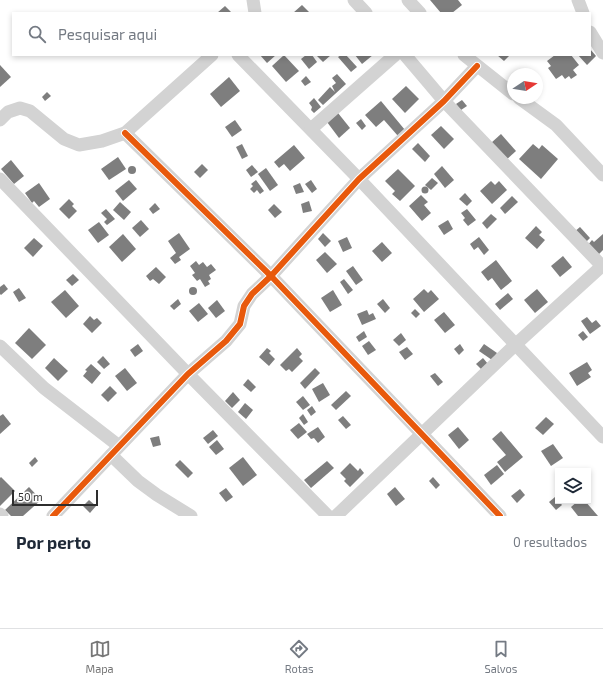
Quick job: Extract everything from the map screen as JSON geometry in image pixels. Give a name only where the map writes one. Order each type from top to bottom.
[{"type":"street","points":[[253,0],[255,12]]},
{"type":"street","points":[[354,0],[365,12]]},
{"type":"street","points":[[408,0],[419,12]]},
{"type":"street","points":[[578,0],[582,12]]},
{"type":"street","points":[[591,34],[603,53]]},
{"type":"street","points":[[0,120],[8,112],[20,108],[30,111],[64,139],[79,145],[102,141],[125,133],[211,56]]},
{"type":"street","points":[[239,56],[359,179],[603,437]]},
{"type":"street","points":[[310,129],[394,56]]},
{"type":"street","points":[[336,516],[515,345],[602,265],[444,101],[406,56]]},
{"type":"street","points":[[465,56],[507,89]]},
{"type":"street","points":[[53,516],[188,374],[226,341],[240,324],[244,306],[252,294],[271,276],[359,179],[444,101],[477,66]]},
{"type":"street","points":[[527,104],[556,125],[603,175]]},
{"type":"street","points":[[125,133],[271,276],[500,516]]},
{"type":"street","points":[[0,179],[188,374],[328,516]]},
{"type":"street","points":[[0,346],[44,388],[115,451],[138,481],[157,495],[191,516]]},
{"type":"building","points":[[430,0],[458,0],[462,5],[453,12],[440,12]]},
{"type":"building","points":[[302,5],[309,12],[294,12]]},
{"type":"building","points":[[225,6],[231,12],[218,12]]},
{"type":"building","points":[[591,50],[596,56],[587,65],[579,56],[591,56]]},
{"type":"building","points":[[261,56],[275,56],[267,63]]},
{"type":"building","points":[[283,56],[285,56],[299,71],[286,82],[272,66]]},
{"type":"building","points":[[305,56],[313,56],[317,62],[309,69],[301,59]]},
{"type":"building","points":[[317,56],[330,56],[323,62]]},
{"type":"building","points":[[347,56],[357,67],[351,72],[338,57]]},
{"type":"building","points":[[356,56],[372,56],[362,64]]},
{"type":"building","points":[[498,56],[509,56],[504,61]]},
{"type":"building","points":[[554,56],[572,56],[579,65],[573,70],[577,75],[571,79],[569,76],[565,79],[562,75],[556,79],[548,68],[551,66],[547,61]]},
{"type":"building","points":[[0,65],[11,77],[0,87]]},
{"type":"building","points":[[337,74],[346,84],[323,105],[318,100],[330,87],[335,92],[332,86],[336,83],[332,78]]},
{"type":"building","points":[[306,76],[311,82],[305,86],[301,81]]},
{"type":"building","points":[[229,77],[240,91],[221,107],[210,94]]},
{"type":"building","points":[[406,86],[419,99],[405,113],[392,99]]},
{"type":"building","points":[[47,92],[51,96],[45,101],[42,97]]},
{"type":"building","points":[[314,98],[321,107],[314,113],[311,110],[312,107],[309,103]]},
{"type":"building","points":[[462,100],[467,106],[461,110],[456,104]]},
{"type":"building","points":[[381,101],[405,130],[398,136],[384,120],[376,127],[365,115]]},
{"type":"building","points":[[338,113],[350,128],[339,138],[327,122]]},
{"type":"building","points":[[361,119],[366,126],[362,130],[356,123]]},
{"type":"building","points":[[235,120],[242,130],[232,137],[225,127]]},
{"type":"building","points":[[441,126],[454,139],[444,149],[431,135]]},
{"type":"building","points":[[501,134],[516,151],[506,160],[491,143]]},
{"type":"building","points":[[418,143],[430,156],[425,162],[412,149]]},
{"type":"building","points":[[242,144],[248,156],[242,159],[236,147]]},
{"type":"building","points":[[533,144],[539,149],[542,145],[558,159],[541,179],[519,159]]},
{"type":"building","points":[[294,145],[305,158],[290,171],[284,164],[279,168],[274,162]]},
{"type":"building","points":[[118,157],[126,169],[109,180],[101,169]]},
{"type":"building","points":[[11,160],[24,176],[14,184],[1,169]]},
{"type":"building","points":[[202,164],[208,170],[200,178],[194,172]]},
{"type":"building","points":[[252,165],[258,172],[251,177],[246,170]]},
{"type":"building","points":[[132,166],[135,167],[135,173],[132,174],[129,173],[128,170],[129,167]]},
{"type":"building","points":[[442,166],[454,180],[445,188],[434,174]]},
{"type":"building","points":[[266,168],[278,185],[270,191],[258,174]]},
{"type":"building","points":[[398,169],[415,186],[400,201],[392,194],[395,191],[385,181]]},
{"type":"building","points":[[432,178],[438,183],[431,190],[425,185]]},
{"type":"building","points":[[129,180],[137,189],[123,201],[115,191]]},
{"type":"building","points":[[256,180],[264,191],[260,194],[257,190],[254,193],[250,189],[253,186],[251,184]]},
{"type":"building","points":[[311,180],[317,189],[312,193],[305,184]]},
{"type":"building","points":[[491,181],[495,185],[499,181],[507,190],[492,204],[480,191]]},
{"type":"building","points":[[39,183],[50,199],[39,207],[34,201],[32,203],[25,193]]},
{"type":"building","points":[[300,183],[304,192],[296,194],[293,186]]},
{"type":"building","points":[[425,186],[428,187],[428,193],[425,194],[422,193],[421,190],[422,187]]},
{"type":"building","points":[[465,193],[472,201],[467,206],[459,199]]},
{"type":"building","points":[[421,195],[428,202],[424,205],[431,213],[422,221],[409,206]]},
{"type":"building","points":[[512,196],[518,202],[505,214],[500,208]]},
{"type":"building","points":[[69,199],[74,204],[72,206],[77,211],[69,219],[59,209]]},
{"type":"building","points":[[309,201],[312,211],[303,213],[301,204]]},
{"type":"building","points":[[120,202],[131,212],[124,220],[113,210]]},
{"type":"building","points":[[155,203],[160,209],[153,214],[149,209]]},
{"type":"building","points":[[274,204],[282,212],[275,218],[268,210]]},
{"type":"building","points":[[106,209],[115,219],[107,225],[104,222],[107,219],[101,213]]},
{"type":"building","points":[[467,209],[476,220],[468,226],[463,220],[465,218],[461,213]]},
{"type":"building","points":[[491,214],[497,219],[487,229],[482,223]]},
{"type":"building","points":[[141,220],[149,229],[140,237],[132,228]]},
{"type":"building","points":[[448,220],[453,229],[444,235],[438,226]]},
{"type":"building","points":[[99,222],[109,235],[98,243],[88,230]]},
{"type":"building","points":[[536,226],[542,232],[539,235],[545,240],[537,249],[525,238]]},
{"type":"building","points":[[580,227],[590,238],[585,243],[574,232]]},
{"type":"building","points":[[179,233],[190,249],[179,257],[181,260],[175,264],[170,258],[176,253],[168,241]]},
{"type":"building","points":[[323,233],[331,241],[325,247],[318,239]]},
{"type":"building","points":[[123,234],[136,249],[122,262],[109,247]]},
{"type":"building","points":[[603,234],[603,250],[597,256],[587,246],[592,240],[594,242]]},
{"type":"building","points":[[347,237],[352,248],[343,252],[338,241]]},
{"type":"building","points":[[479,237],[489,250],[484,255],[478,247],[474,250],[470,244]]},
{"type":"building","points":[[34,238],[43,246],[33,257],[24,248]]},
{"type":"building","points":[[382,242],[392,253],[382,262],[372,251]]},
{"type":"building","points":[[325,252],[337,264],[327,273],[316,260]]},
{"type":"building","points":[[563,256],[572,267],[560,277],[551,266]]},
{"type":"building","points":[[496,260],[512,281],[501,290],[492,278],[488,281],[481,272]]},
{"type":"building","points":[[196,261],[199,265],[203,262],[207,267],[211,264],[216,270],[209,275],[211,279],[208,281],[210,284],[205,287],[200,279],[197,281],[192,275],[195,273],[190,266]]},
{"type":"building","points":[[353,266],[363,280],[356,285],[346,271]]},
{"type":"building","points":[[156,267],[166,277],[159,284],[153,279],[150,281],[146,276]]},
{"type":"building","points":[[73,274],[79,280],[72,286],[66,280]]},
{"type":"building","points":[[344,279],[353,290],[348,294],[340,282]]},
{"type":"building","points":[[4,284],[8,289],[1,295],[0,287]]},
{"type":"building","points":[[191,287],[195,287],[197,291],[195,295],[191,295],[189,293],[189,289]]},
{"type":"building","points":[[19,288],[26,298],[19,302],[13,292]]},
{"type":"building","points":[[424,289],[428,293],[431,290],[439,299],[424,312],[413,299]]},
{"type":"building","points":[[537,289],[548,302],[535,313],[524,300]]},
{"type":"building","points":[[65,290],[79,306],[66,318],[51,302]]},
{"type":"building","points":[[333,290],[342,305],[330,312],[321,298]]},
{"type":"building","points":[[508,293],[513,299],[500,310],[495,304]]},
{"type":"building","points":[[178,299],[181,304],[174,310],[170,306]]},
{"type":"building","points":[[383,299],[390,308],[385,313],[377,304]]},
{"type":"building","points":[[217,300],[225,311],[216,318],[208,308]]},
{"type":"building","points":[[199,303],[208,314],[198,322],[189,311]]},
{"type":"building","points":[[415,309],[420,314],[416,318],[411,313]]},
{"type":"building","points":[[367,310],[369,315],[373,313],[376,319],[362,325],[357,314]]},
{"type":"building","points":[[444,312],[455,325],[445,333],[434,320]]},
{"type":"building","points":[[90,316],[94,320],[97,318],[102,323],[92,333],[83,324]]},
{"type":"building","points":[[587,317],[592,323],[596,320],[601,326],[590,334],[581,321]]},
{"type":"building","points":[[29,328],[46,345],[32,359],[15,343]]},
{"type":"building","points":[[364,331],[367,337],[359,342],[356,337]]},
{"type":"building","points":[[583,331],[588,337],[583,341],[578,335]]},
{"type":"building","points":[[401,333],[406,340],[399,346],[393,340]]},
{"type":"building","points":[[369,341],[376,350],[368,355],[362,346]]},
{"type":"building","points":[[138,344],[143,351],[135,357],[130,350]]},
{"type":"building","points":[[460,344],[464,350],[459,355],[454,349]]},
{"type":"building","points":[[484,344],[497,353],[492,360],[479,351]]},
{"type":"building","points":[[407,347],[413,354],[405,360],[399,352]]},
{"type":"building","points":[[267,348],[271,351],[269,353],[275,359],[269,366],[259,357]]},
{"type":"building","points":[[297,348],[302,354],[299,357],[303,361],[292,372],[289,369],[286,371],[280,365]]},
{"type":"building","points":[[103,356],[110,364],[104,369],[97,362]]},
{"type":"building","points":[[54,358],[68,371],[58,381],[45,368]]},
{"type":"building","points":[[483,358],[488,364],[482,370],[476,364]]},
{"type":"building","points":[[587,362],[592,370],[588,373],[591,377],[577,386],[569,373]]},
{"type":"building","points":[[91,364],[101,373],[92,384],[83,376],[87,371],[85,370]]},
{"type":"building","points":[[125,368],[137,383],[127,391],[115,376]]},
{"type":"building","points":[[315,368],[320,373],[305,389],[300,383]]},
{"type":"building","points":[[435,373],[443,382],[438,386],[430,376]]},
{"type":"building","points":[[248,379],[256,387],[251,392],[243,385]]},
{"type":"building","points":[[323,383],[330,395],[319,402],[312,389]]},
{"type":"building","points":[[110,386],[117,393],[108,402],[101,395]]},
{"type":"building","points":[[346,391],[351,396],[336,410],[331,405]]},
{"type":"building","points":[[233,392],[240,400],[232,408],[225,401]]},
{"type":"building","points":[[303,396],[310,405],[303,410],[296,402]]},
{"type":"building","points":[[245,403],[253,410],[246,419],[238,412]]},
{"type":"building","points":[[312,406],[316,412],[311,416],[307,410]]},
{"type":"building","points":[[3,414],[11,424],[0,434],[0,416]]},
{"type":"building","points":[[303,414],[308,422],[304,425],[299,418]]},
{"type":"building","points":[[343,416],[351,425],[346,429],[338,420]]},
{"type":"building","points":[[546,417],[554,424],[543,435],[535,428]]},
{"type":"building","points":[[299,423],[307,432],[298,439],[290,430]]},
{"type":"building","points":[[318,427],[325,437],[318,443],[314,438],[311,439],[307,434]]},
{"type":"building","points":[[458,427],[469,440],[459,449],[448,435]]},
{"type":"building","points":[[213,430],[218,436],[208,444],[203,438]]},
{"type":"building","points":[[501,431],[523,457],[505,472],[497,462],[506,455],[492,439]]},
{"type":"building","points":[[159,436],[161,445],[153,447],[150,438]]},
{"type":"building","points":[[217,440],[224,449],[216,455],[209,447]]},
{"type":"building","points":[[553,444],[563,458],[551,466],[541,451]]},
{"type":"building","points":[[35,457],[38,461],[32,467],[29,463]]},
{"type":"building","points":[[243,457],[257,475],[243,486],[229,468]]},
{"type":"building","points":[[180,460],[193,473],[188,478],[175,465]]},
{"type":"building","points":[[327,461],[334,468],[311,488],[304,480]]},
{"type":"building","points":[[350,463],[358,471],[360,468],[364,473],[350,487],[344,481],[346,479],[340,473]]},
{"type":"building","points":[[497,465],[504,474],[491,485],[484,475]]},
{"type":"building","points":[[1,477],[15,491],[0,506],[0,478]]},
{"type":"building","points":[[433,477],[440,485],[436,489],[429,481]]},
{"type":"building","points":[[29,487],[41,500],[23,516],[11,516],[5,510]]},
{"type":"building","points":[[395,487],[405,499],[396,506],[387,494]]},
{"type":"building","points":[[226,488],[233,497],[226,502],[219,493]]},
{"type":"building","points":[[520,489],[525,495],[517,503],[511,496]]},
{"type":"building","points":[[555,497],[555,504],[562,505],[556,510],[549,502]]},
{"type":"building","points":[[89,500],[96,506],[90,513],[83,506]]},
{"type":"building","points":[[574,504],[588,504],[598,516],[578,516],[571,507]]},
{"type":"cycle path","points":[[53,516],[188,374],[226,341],[240,324],[244,306],[252,294],[271,276],[359,179],[444,101],[477,66]]},
{"type":"cycle path","points":[[125,133],[271,276],[500,516]]}]
